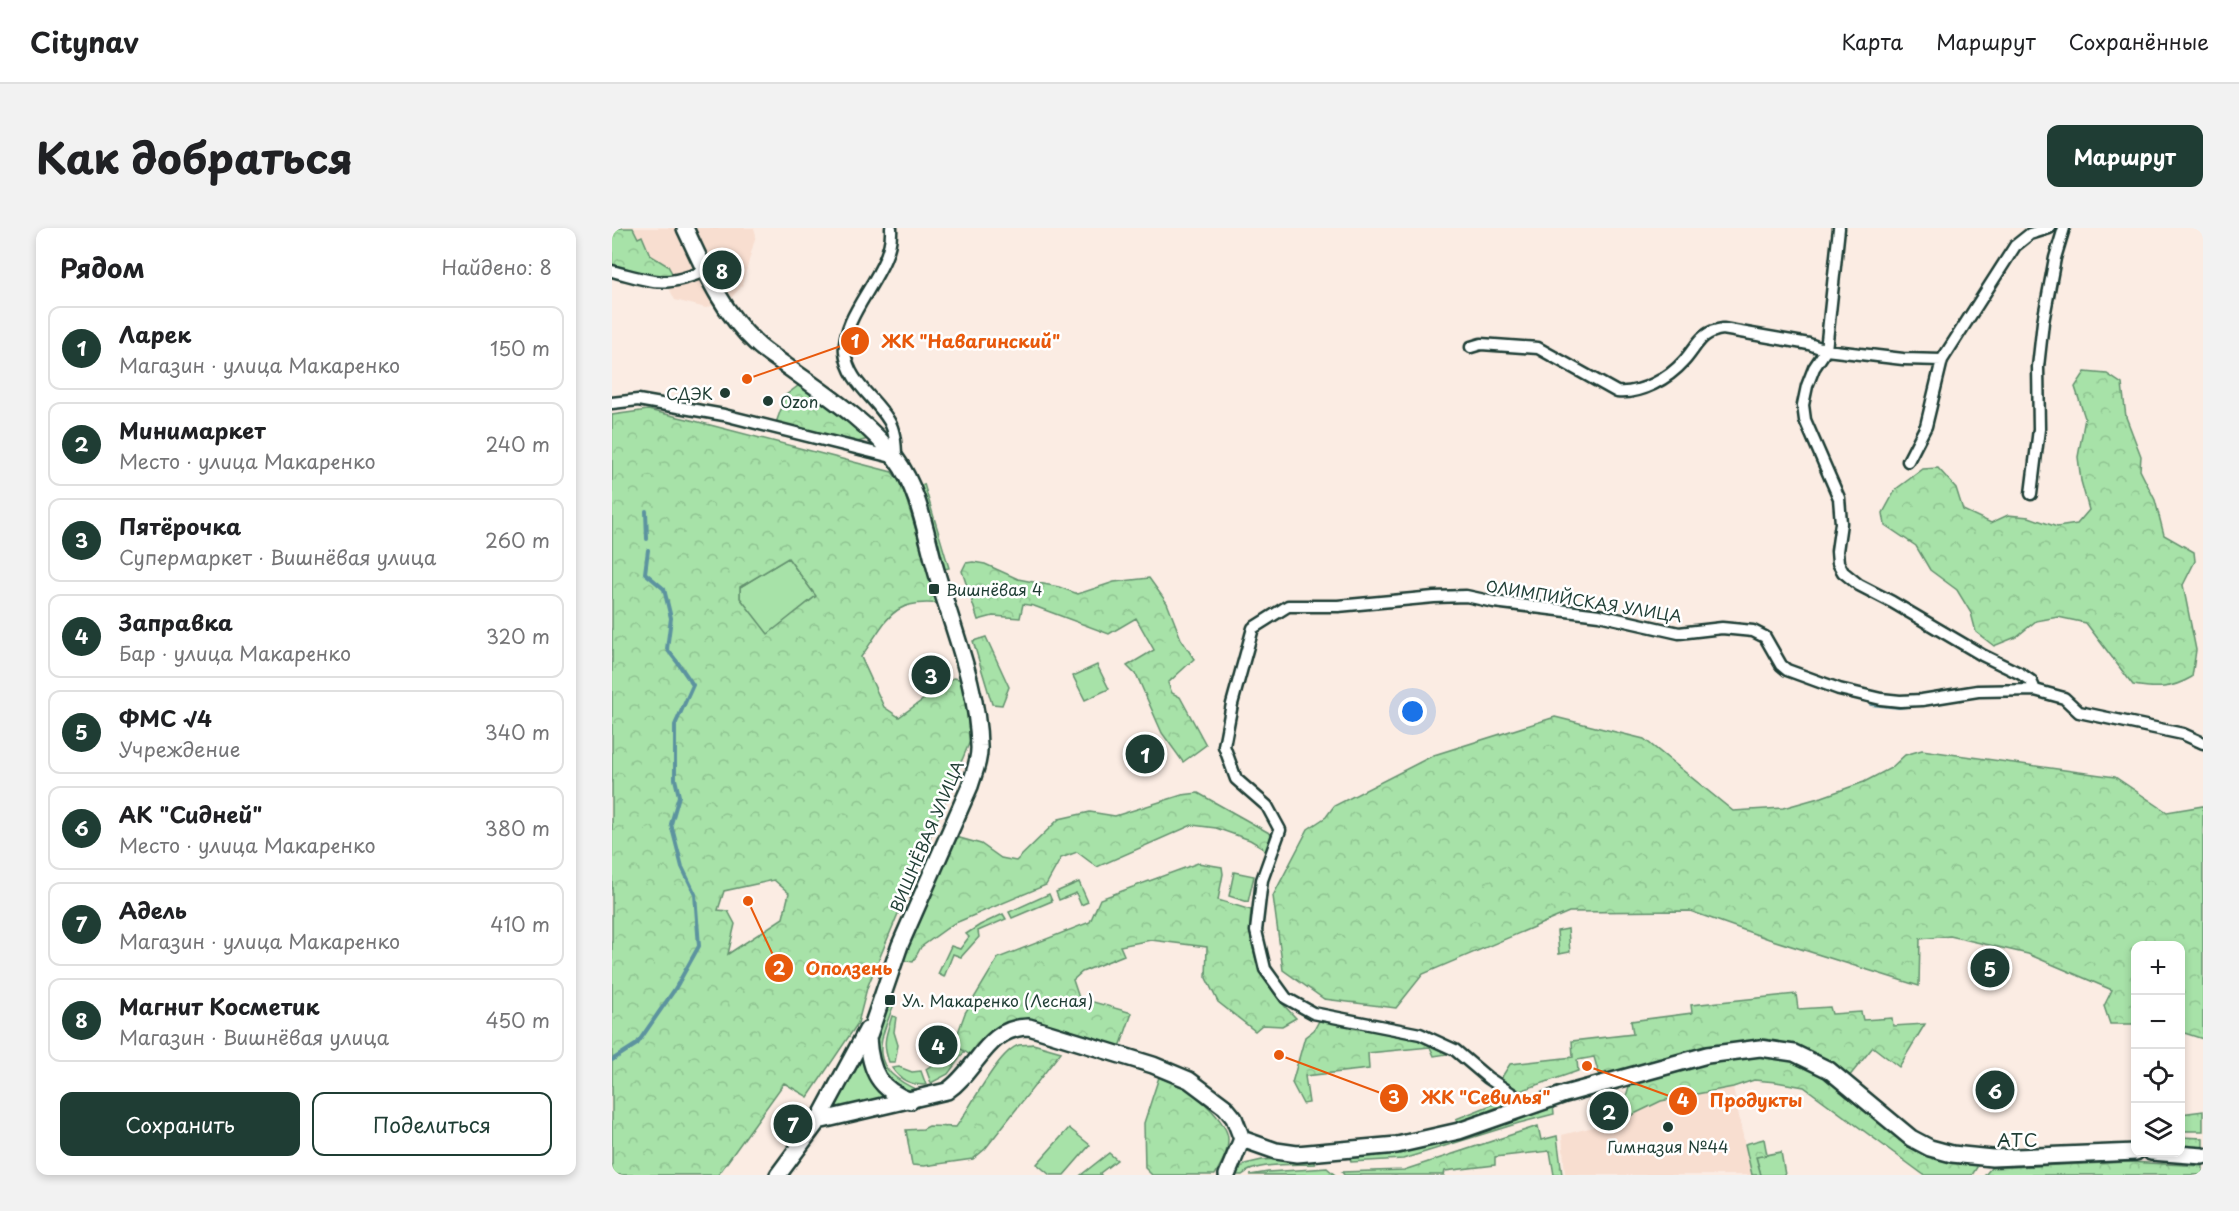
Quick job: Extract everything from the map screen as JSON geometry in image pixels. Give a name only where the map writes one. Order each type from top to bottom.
[{"type":"street","name":"ВИШНЁВАЯ УЛИЦА","points":[[685,228],[725,308],[756,344],[871,430],[906,473],[969,681],[980,748],[970,786],[900,945],[873,1020]]},
{"type":"street","points":[[612,403],[638,400],[724,416],[896,458],[896,445],[891,423],[853,378],[845,354],[846,331],[874,282],[892,240],[891,228]]},
{"type":"street","name":"ОЛИМПИЙСКАЯ УЛИЦА","points":[[1839,228],[1826,350],[1814,368],[1803,405],[1805,420],[1839,498],[1841,522],[1837,551],[1838,563],[1844,573],[1859,585],[1982,655],[2021,674],[2031,681],[2035,690]]},
{"type":"street","points":[[1908,461],[1926,426],[1942,360],[2015,246],[2030,234],[2049,228]]},
{"type":"street","points":[[2031,494],[2039,429],[2038,367],[2043,322],[2055,258],[2064,228]]},
{"type":"street","points":[[612,271],[659,283],[684,279],[705,271]]},
{"type":"street","points":[[1471,347],[1481,344],[1538,348],[1617,392],[1628,393],[1662,380],[1674,372],[1703,336],[1723,329],[1809,344],[1826,350],[1903,359],[1942,360]]},
{"type":"street","name":"ОЛИМПИЙСКАЯ УЛИЦА","points":[[1529,1105],[1488,1078],[1455,1050],[1420,1034],[1313,1013],[1286,998],[1265,969],[1256,932],[1259,892],[1280,830],[1267,806],[1236,779],[1224,746],[1232,704],[1253,628],[1288,606],[1338,606],[1466,596],[1599,615],[1679,633],[1722,628],[1753,631],[1766,637],[1781,665],[1787,670],[1839,689],[1881,699],[1922,700],[1978,691],[2035,690],[2064,698],[2079,712],[2183,734],[2203,743]]},
{"type":"street","points":[[873,1020],[868,1038],[869,1054],[876,1075],[884,1087],[896,1096],[911,1101]]},
{"type":"street","points":[[778,1175],[818,1121],[873,1020]]},
{"type":"street","points":[[818,1121],[947,1091],[958,1083],[1001,1033],[1019,1027],[1029,1027],[1153,1065],[1189,1080],[1225,1107],[1234,1118],[1242,1139],[1227,1175]]},
{"type":"street","points":[[1242,1139],[1276,1151],[1297,1154],[1397,1145],[1459,1131],[1529,1105],[1707,1055],[1760,1048],[1794,1053],[1829,1070],[1911,1138],[1930,1148],[1952,1154],[1992,1158],[2131,1152]]},
{"type":"street","points":[[2185,1155],[2203,1156]]},
{"type":"shaded area","points":[[633,228],[754,228],[756,235],[742,286],[730,299],[706,308],[675,300],[663,276],[673,275],[668,266],[650,255],[642,236],[638,238]]},
{"type":"shaded area","name":"Гимназия №44","points":[[1733,1087],[1751,1175],[1565,1175],[1562,1135],[1621,1120],[1661,1101]]},
{"type":"green space","points":[[612,228],[633,228],[638,238],[642,236],[650,255],[668,266],[673,275],[658,277],[612,267]]},
{"type":"green space","points":[[2085,372],[2107,374],[2122,384],[2126,417],[2141,456],[2140,470],[2155,500],[2164,535],[2194,552],[2195,561],[2183,585],[2196,650],[2192,677],[2170,686],[2133,685],[2086,623],[2058,617],[2036,621],[2016,637],[1994,646],[1976,632],[1971,613],[1957,590],[1930,570],[1916,546],[1885,525],[1883,513],[1896,489],[1923,469],[1938,468],[1956,488],[1963,510],[1991,523],[2008,515],[2029,517],[2057,527],[2077,524],[2089,510],[2081,481],[2078,457],[2085,418],[2075,387]]},
{"type":"green space","points":[[802,383],[873,438],[857,442],[776,423],[786,395]]},
{"type":"green space","points":[[648,410],[892,472],[902,485],[941,604],[924,603],[900,608],[885,622],[861,657],[884,707],[899,717],[953,678],[959,679],[964,688],[970,741],[867,988],[858,1023],[808,1097],[784,1083],[718,1175],[612,1175],[612,415]],"holes":[[[788,558],[816,596],[768,634],[740,598],[740,587]],[[774,880],[789,893],[783,918],[728,954],[735,924],[728,911],[718,910],[724,891]]]},
{"type":"green space","points":[[924,484],[949,568],[940,570],[915,487]]},
{"type":"green space","points":[[788,558],[816,596],[768,635],[740,598],[740,587]]},
{"type":"green space","points":[[966,563],[985,564],[1018,579],[1059,587],[1078,594],[1114,582],[1149,578],[1167,603],[1181,639],[1194,659],[1168,683],[1172,693],[1180,697],[1206,745],[1183,762],[1162,733],[1137,676],[1127,666],[1154,650],[1136,618],[1109,634],[1023,604],[1020,618],[993,616],[978,620],[962,571]]},
{"type":"green space","points":[[986,637],[1009,687],[1002,705],[992,704],[973,641]]},
{"type":"green space","points":[[1097,665],[1109,689],[1085,700],[1073,676]]},
{"type":"green space","points":[[1555,717],[1644,739],[1733,811],[1783,808],[1822,797],[1864,782],[1891,768],[1905,755],[1922,750],[2115,777],[2167,812],[2203,806],[2203,1039],[2185,1033],[2185,941],[2131,941],[2131,1024],[2110,1024],[2104,1006],[2112,990],[2028,954],[1950,936],[1920,939],[1919,986],[1769,939],[1690,911],[1569,912],[1423,974],[1396,1008],[1324,999],[1283,970],[1273,896],[1308,829],[1326,817],[1334,806],[1434,755]]},
{"type":"green space","points":[[1198,793],[1271,834],[1267,857],[1262,847],[1250,840],[1216,828],[1192,825],[1097,867],[1077,852],[1061,858],[1046,885],[953,924],[921,947],[913,962],[900,960],[956,837],[981,844],[1001,858],[1016,861],[1059,819],[1090,812],[1115,816],[1182,795]]},
{"type":"green space","points":[[1198,863],[1222,867],[1223,874],[1218,900],[1251,910],[1252,941],[1260,969],[1275,995],[1296,1018],[1282,1026],[1262,1025],[1255,1031],[1218,1002],[1206,978],[1207,947],[1151,940],[1120,946],[1124,955],[1082,972],[1073,980],[1079,998],[1132,1013],[1119,1050],[1022,1022],[1005,1026],[993,1033],[973,1057],[954,1044],[965,1013],[998,958],[1090,922],[1100,899]]},
{"type":"green space","points":[[1234,872],[1254,876],[1248,902],[1229,896]]},
{"type":"green space","points":[[1079,882],[1088,902],[1081,905],[1076,893],[1059,900],[1056,892]]},
{"type":"green space","points":[[1049,894],[1052,901],[1012,918],[1009,912]]},
{"type":"green space","points":[[1003,914],[1006,919],[978,931],[979,937],[961,957],[953,954],[944,977],[938,974],[951,946],[960,949],[969,937],[966,934]]},
{"type":"green space","points":[[1568,929],[1570,952],[1559,954],[1557,931]]},
{"type":"green space","points":[[1796,994],[1798,1009],[1830,1007],[1832,1014],[1861,1012],[1863,1020],[1892,1018],[1893,1026],[1925,1024],[1899,1067],[1873,1047],[1848,1078],[1793,1045],[1600,1078],[1594,1057],[1577,1060],[1578,1071],[1517,1092],[1500,1080],[1510,1064],[1573,1057],[1572,1041],[1633,1034],[1631,1021],[1692,1013],[1691,1005]]},
{"type":"green space","points":[[895,1002],[884,1031],[881,1054],[891,1074],[919,1091],[913,1098],[895,1090],[875,1061],[875,1030],[885,1006]]},
{"type":"green space","points":[[892,1016],[896,1017],[894,1032],[898,1045],[895,1062],[889,1062],[885,1044]]},
{"type":"green space","points":[[1327,1020],[1419,1037],[1454,1053],[1434,1056],[1430,1047],[1368,1053],[1369,1069],[1305,1076],[1309,1103],[1303,1104],[1292,1083],[1305,1037],[1314,1030],[1319,1021]]},
{"type":"green space","points":[[954,1044],[965,1051],[948,1074],[931,1083],[926,1069],[945,1056]]},
{"type":"green space","points":[[1033,1044],[1061,1052],[985,1149],[973,1159],[924,1166],[912,1165],[906,1130],[923,1129],[929,1126],[956,1127],[1002,1058],[1019,1045]]},
{"type":"green space","points":[[864,1049],[867,1075],[885,1100],[839,1108],[835,1103]]},
{"type":"green space","points":[[1762,1056],[1793,1061],[1824,1077],[1909,1145],[1929,1156],[1979,1164],[1972,1175],[1924,1175],[1804,1087],[1776,1082],[1754,1080],[1733,1087],[1661,1101],[1630,1116],[1624,1103],[1630,1083],[1708,1062]]},
{"type":"green space","points":[[899,1067],[912,1072],[921,1071],[926,1085],[911,1083],[903,1079],[892,1068]]},
{"type":"green space","points":[[1159,1077],[1191,1092],[1212,1111],[1224,1126],[1228,1145],[1215,1175],[1152,1175],[1145,1168],[1144,1123]]},
{"type":"green space","points":[[1509,1098],[1512,1101],[1457,1124],[1456,1119]]},
{"type":"green space","points":[[1553,1106],[1554,1114],[1403,1159],[1351,1162],[1349,1153],[1450,1140]]},
{"type":"green space","points":[[2203,1111],[2203,1131],[2185,1131],[2185,1113]]},
{"type":"green space","points":[[1538,1126],[1541,1140],[1557,1136],[1562,1175],[1554,1175],[1550,1151],[1495,1157],[1495,1165],[1445,1171],[1444,1175],[1344,1175],[1342,1172],[1404,1170]]},
{"type":"green space","points":[[1069,1128],[1090,1145],[1064,1175],[1050,1175],[1037,1164]]},
{"type":"green space","points":[[2185,1137],[2203,1138],[2203,1152],[2185,1151]]},
{"type":"green space","points":[[1764,1139],[1767,1155],[1756,1157],[1761,1175],[1752,1175],[1745,1144]]},
{"type":"green space","points":[[1781,1152],[1785,1175],[1761,1175],[1756,1157]]},
{"type":"green space","points":[[1109,1153],[1117,1160],[1100,1173],[1101,1175],[1081,1175]]},
{"type":"green space","points":[[1310,1157],[1315,1164],[1266,1166],[1242,1175],[1234,1175],[1245,1164],[1262,1160]]},
{"type":"green space","points":[[2129,1162],[2203,1166],[2203,1175],[1985,1175],[1991,1168]]},
{"type":"green space","points":[[1327,1168],[1335,1175],[1250,1175],[1268,1172]]},
{"type":"waterway","points":[[646,511],[647,539]]},
{"type":"waterway","points":[[612,1060],[637,1044],[675,989],[699,946],[695,894],[682,867],[671,824],[679,796],[675,779],[675,725],[693,685],[667,649],[671,618],[664,589],[645,573],[648,550]]},
{"type":"waterway","points":[[1871,704],[1899,707],[1942,702]]},
{"type":"place","name":"Магнит Косметик","points":[[722,270]]},
{"type":"place","name":"ЖК \"Навагинский\"","points":[[747,379]]},
{"type":"place","name":"СДЭК","points":[[725,393]]},
{"type":"place","name":"Ozon","points":[[768,401]]},
{"type":"place","name":"Вишнёвая 4","points":[[934,589]]},
{"type":"place","name":"Пятёрочка","points":[[931,675]]},
{"type":"place","name":"Ларек","points":[[1145,754]]},
{"type":"place","name":"Оползень","points":[[748,901]]},
{"type":"place","name":"ФМС √4","points":[[1990,968]]},
{"type":"place","name":"Ул. Макаренко (Лесная)","points":[[890,1000]]},
{"type":"place","name":"Заправка","points":[[938,1045]]},
{"type":"place","name":"ЖК \"Севилья\"","points":[[1279,1055]]},
{"type":"place","name":"Продукты","points":[[1587,1066]]},
{"type":"place","name":"АК \"Сидней\"","points":[[1995,1090]]},
{"type":"place","name":"Минимаркет","points":[[1609,1111]]},
{"type":"place","name":"Адель","points":[[793,1124]]},
{"type":"place","name":"Гимназия №44","points":[[1668,1127]]},
{"type":"district","name":"АТС","points":[[2018,1139]]}]
